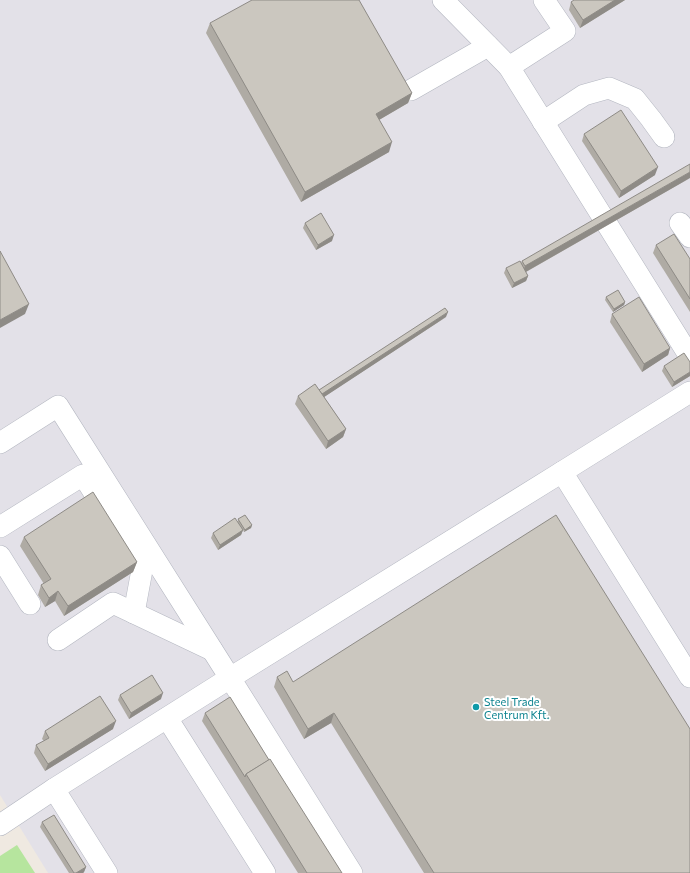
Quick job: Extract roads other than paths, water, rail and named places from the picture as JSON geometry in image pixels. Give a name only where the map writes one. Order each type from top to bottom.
[{"type":"lane","points":[[443,0],[508,67],[690,357]]},
{"type":"lane","points":[[508,67],[565,31],[544,0]]},
{"type":"lane","points":[[411,90],[488,46]]},
{"type":"lane","points":[[543,122],[584,95],[609,88],[635,99],[664,137]]},
{"type":"lane","points":[[0,825],[166,718],[690,392]]},
{"type":"lane","points":[[0,443],[58,406],[352,873]]},
{"type":"lane","points":[[562,472],[690,677]]},
{"type":"lane","points":[[0,527],[83,475],[142,570],[134,613]]},
{"type":"lane","points":[[0,556],[30,604]]},
{"type":"lane","points":[[58,640],[113,603],[212,650]]},
{"type":"lane","points":[[166,718],[265,873]]},
{"type":"lane","points":[[54,789],[107,873]]},
{"type":"place","name":"Steel Trade Centrum Kft.","points":[[476,707]]}]
